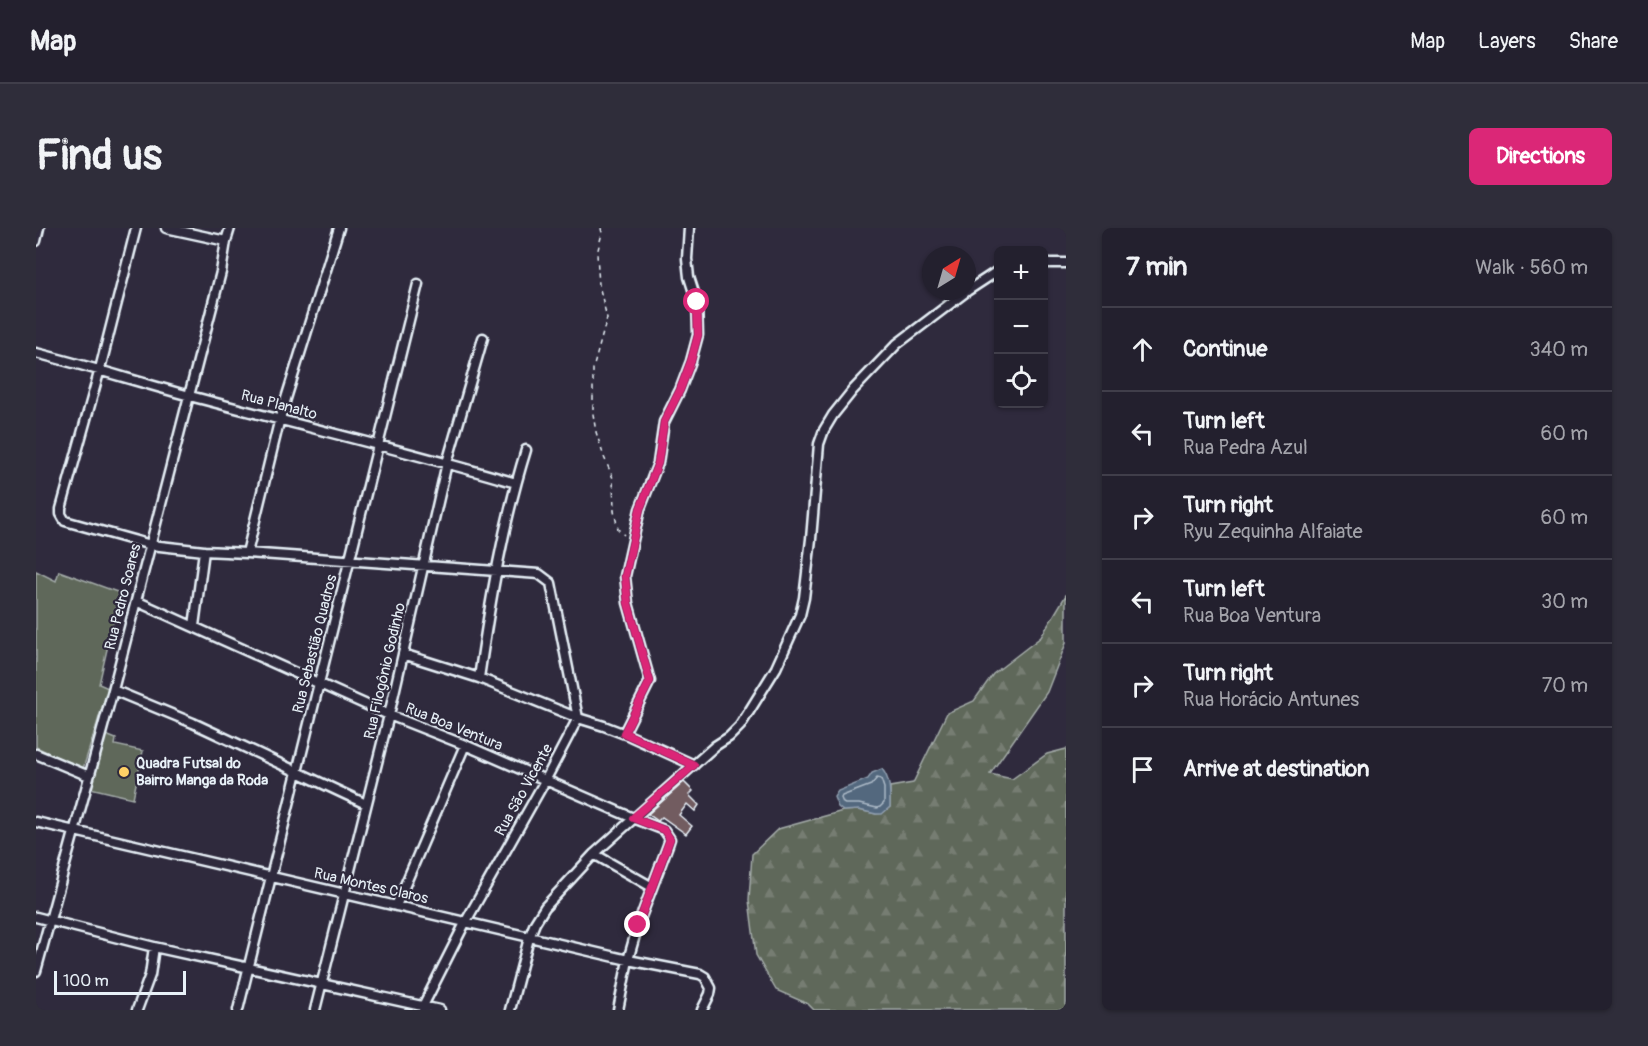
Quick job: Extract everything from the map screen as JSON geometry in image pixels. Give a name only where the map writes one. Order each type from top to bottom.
[{"type":"street","points":[[36,241],[39,228]]},
{"type":"street","points":[[136,228],[61,509],[65,521],[151,545],[204,552],[247,553],[539,574],[551,583],[553,589],[578,718]]},
{"type":"street","points":[[166,228],[226,241]]},
{"type":"street","name":"Rua Pedro Soares","points":[[36,972],[151,545],[221,272],[230,228]]},
{"type":"street","points":[[247,553],[280,418],[339,228]]},
{"type":"street","points":[[624,733],[650,681],[628,603],[625,576],[640,509],[658,463],[664,422],[684,380],[698,335],[697,302],[689,277],[687,259],[689,228]]},
{"type":"street","points":[[1048,263],[1066,263]]},
{"type":"street","points":[[976,285],[994,273]]},
{"type":"street","name":"Rua Sebastião Quadros","points":[[238,1010],[418,284]]},
{"type":"street","points":[[510,1010],[529,938],[545,907],[594,854],[740,726],[776,668],[800,615],[811,539],[819,444],[824,430],[853,390],[897,344],[955,300]]},
{"type":"street","name":"Rua Filogônio Godinho","points":[[315,1010],[403,654],[447,463],[483,338]]},
{"type":"street","name":"Rua Planalto","points":[[36,353],[516,483]]},
{"type":"street","points":[[479,678],[497,571],[516,483],[526,450]]},
{"type":"street","points":[[194,626],[204,552]]},
{"type":"street","name":"Rua Boa Ventura","points":[[136,601],[388,715],[465,745],[664,830],[670,839],[652,887]]},
{"type":"street","points":[[403,654],[479,678],[578,718],[624,733],[694,765]]},
{"type":"street","points":[[113,690],[193,723],[366,804]]},
{"type":"street","name":"Rua São Vicente","points":[[423,1008],[465,923],[546,780],[578,718]]},
{"type":"street","points":[[396,906],[465,745]]},
{"type":"street","points":[[36,754],[89,776]]},
{"type":"street","name":"Rua Montes Claros","points":[[36,822],[529,938],[700,974],[710,982],[711,988],[702,1010]]},
{"type":"street","points":[[594,854],[652,887],[628,960],[618,1010]]},
{"type":"street","points":[[36,917],[423,1008],[440,1010]]},
{"type":"street","points":[[137,1010],[150,975],[154,946]]},
{"type":"path","points":[[601,228],[597,254],[599,285],[607,318],[593,369],[593,414],[596,432],[613,478],[614,512],[618,529],[633,540]]},
{"type":"green space","points":[[36,571],[56,581],[59,571],[120,593],[99,684],[108,688],[83,769],[36,747]]},
{"type":"green space","points":[[1066,595],[1066,643],[1047,692],[990,774],[1012,779],[1047,754],[1066,749],[1066,1010],[814,1010],[808,1004],[776,990],[756,955],[749,900],[752,854],[778,829],[843,811],[859,810],[876,814],[890,807],[890,787],[913,783],[947,713],[974,701],[993,674],[1041,637]]},
{"type":"green space","points":[[101,733],[116,739],[115,745],[143,751],[133,798],[86,787]]},
{"type":"water","points":[[882,769],[888,782],[890,807],[882,814],[859,810],[843,811],[838,807],[834,797],[838,791],[868,779],[872,773]]},
{"type":"building","points":[[684,782],[693,791],[689,795],[699,805],[695,811],[687,804],[679,815],[692,826],[686,834],[662,817],[658,821],[648,814]]},
{"type":"place","name":"Quadra Futsal do Bairro Manga da Roda","points":[[124,772]]},
{"type":"route","points":[[638,925],[670,839],[664,830],[633,818],[694,765],[624,733],[650,681],[628,603],[625,576],[640,509],[658,463],[664,422],[680,390],[698,335],[697,302]]}]
